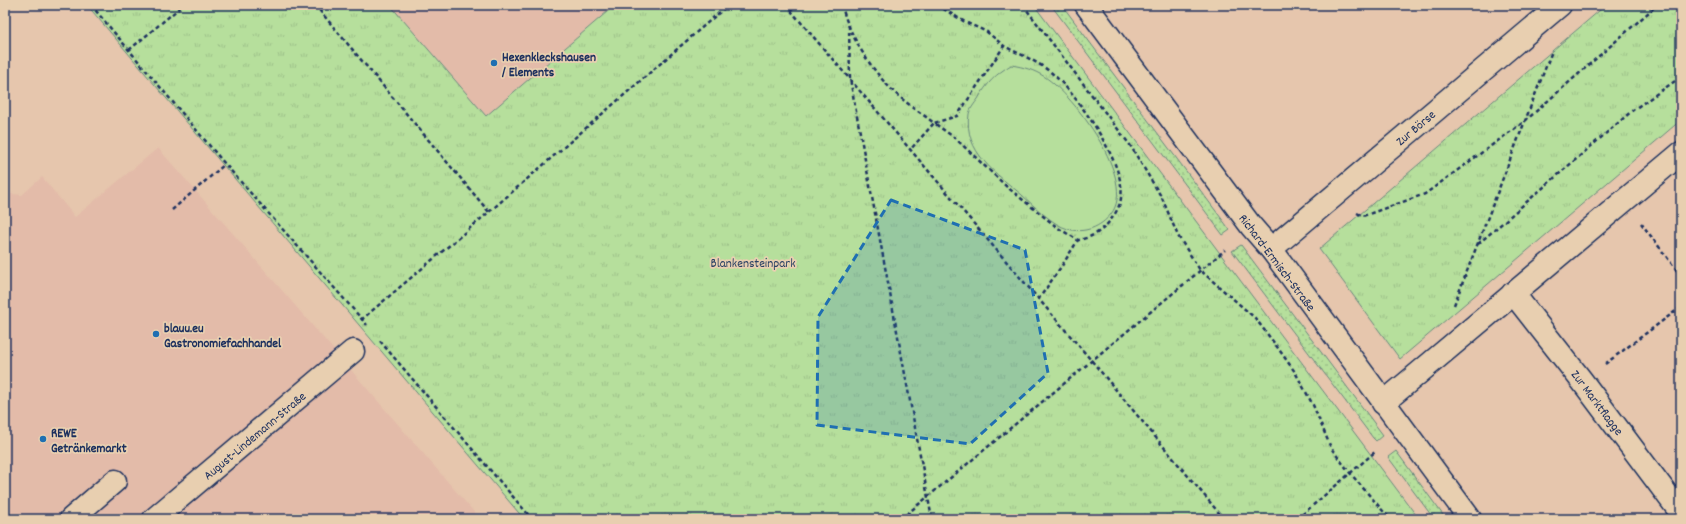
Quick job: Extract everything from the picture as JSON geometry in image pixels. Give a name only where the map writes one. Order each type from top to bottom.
[{"type":"street","name":"Richard-Ermisch-Straße","points":[[1086,5],[1251,226],[1271,249],[1383,403],[1470,519]]},
{"type":"street","name":"Zur Börse","points":[[1271,249],[1560,5]]},
{"type":"street","points":[[1383,403],[1681,153]]},
{"type":"street","name":"Zur Marktflagge","points":[[1513,293],[1582,381],[1681,513]]},
{"type":"street","name":"August-Lindemann-Straße","points":[[154,519],[353,351]]},
{"type":"street","points":[[71,519],[115,481]]},
{"type":"path","points":[[91,5],[225,164],[372,331]]},
{"type":"path","points":[[129,50],[182,5]]},
{"type":"path","points":[[315,5],[489,212]]},
{"type":"path","points":[[361,319],[489,212],[728,5]]},
{"type":"path","points":[[786,5],[1091,360],[1224,519]]},
{"type":"path","points":[[791,10],[799,5]]},
{"type":"path","points":[[842,5],[849,25],[872,67],[887,84],[934,123],[955,138],[1007,187],[1058,228],[1078,240],[1085,239],[1102,231],[1114,216],[1122,198],[1119,173],[1096,128],[1070,91],[1056,76],[1033,60],[1004,46],[987,32],[965,22],[937,5]]},
{"type":"path","points":[[1023,5],[1130,145],[1162,198],[1178,236],[1200,270],[1255,318],[1275,344],[1295,372],[1313,405],[1331,448],[1350,473],[1390,519]]},
{"type":"path","points":[[1352,211],[1363,216],[1425,194],[1525,121],[1657,5]]},
{"type":"path","points":[[849,25],[850,79],[932,519]]},
{"type":"path","points":[[910,150],[934,123],[957,116],[1004,46]]},
{"type":"path","points":[[1453,308],[1554,47]]},
{"type":"path","points":[[1478,244],[1633,110],[1681,77]]},
{"type":"path","points":[[172,210],[225,164]]},
{"type":"path","points":[[1624,201],[1681,276]]},
{"type":"path","points":[[1038,300],[1078,240]]},
{"type":"path","points":[[901,519],[1225,250]]},
{"type":"path","points":[[1582,381],[1681,307]]},
{"type":"path","points":[[377,337],[532,519]]},
{"type":"path","points":[[1297,519],[1376,451]]},
{"type":"highlighted area","points":[[891,200],[1025,250],[1048,373],[970,444],[817,425],[818,317]]},
{"type":"shaded area","name":"Hexenkleckshausen / Elements","points":[[390,5],[605,5],[609,10],[486,116]]},
{"type":"shaded area","points":[[158,148],[480,519],[5,519],[5,193],[22,195],[42,177],[75,217]]},
{"type":"green space","name":"Blankensteinpark","points":[[87,5],[390,5],[486,116],[615,5],[1034,5],[1419,519],[524,519]]},
{"type":"green space","points":[[1051,5],[1062,5],[1230,230],[1223,235]]},
{"type":"green space","points":[[1606,5],[1681,5],[1681,120],[1400,359],[1319,249]]},
{"type":"green space","points":[[1011,65],[1037,72],[1057,87],[1086,120],[1099,140],[1110,161],[1116,181],[1117,199],[1111,214],[1097,226],[1080,231],[1068,229],[1056,224],[1002,179],[984,161],[971,140],[969,114],[973,106],[996,75]]},
{"type":"green space","points":[[1241,245],[1383,435],[1376,441],[1232,251]]},
{"type":"green space","points":[[1396,451],[1446,519],[1434,519],[1388,457]]},
{"type":"tram line","points":[[5,10],[10,5]]},
{"type":"place","name":"Hexenkleckshausen / Elements","points":[[494,63]]},
{"type":"place","name":"blauu.eu Gastronomiefachhandel","points":[[156,334]]},
{"type":"place","name":"REWE Getränkemarkt","points":[[43,439]]}]
